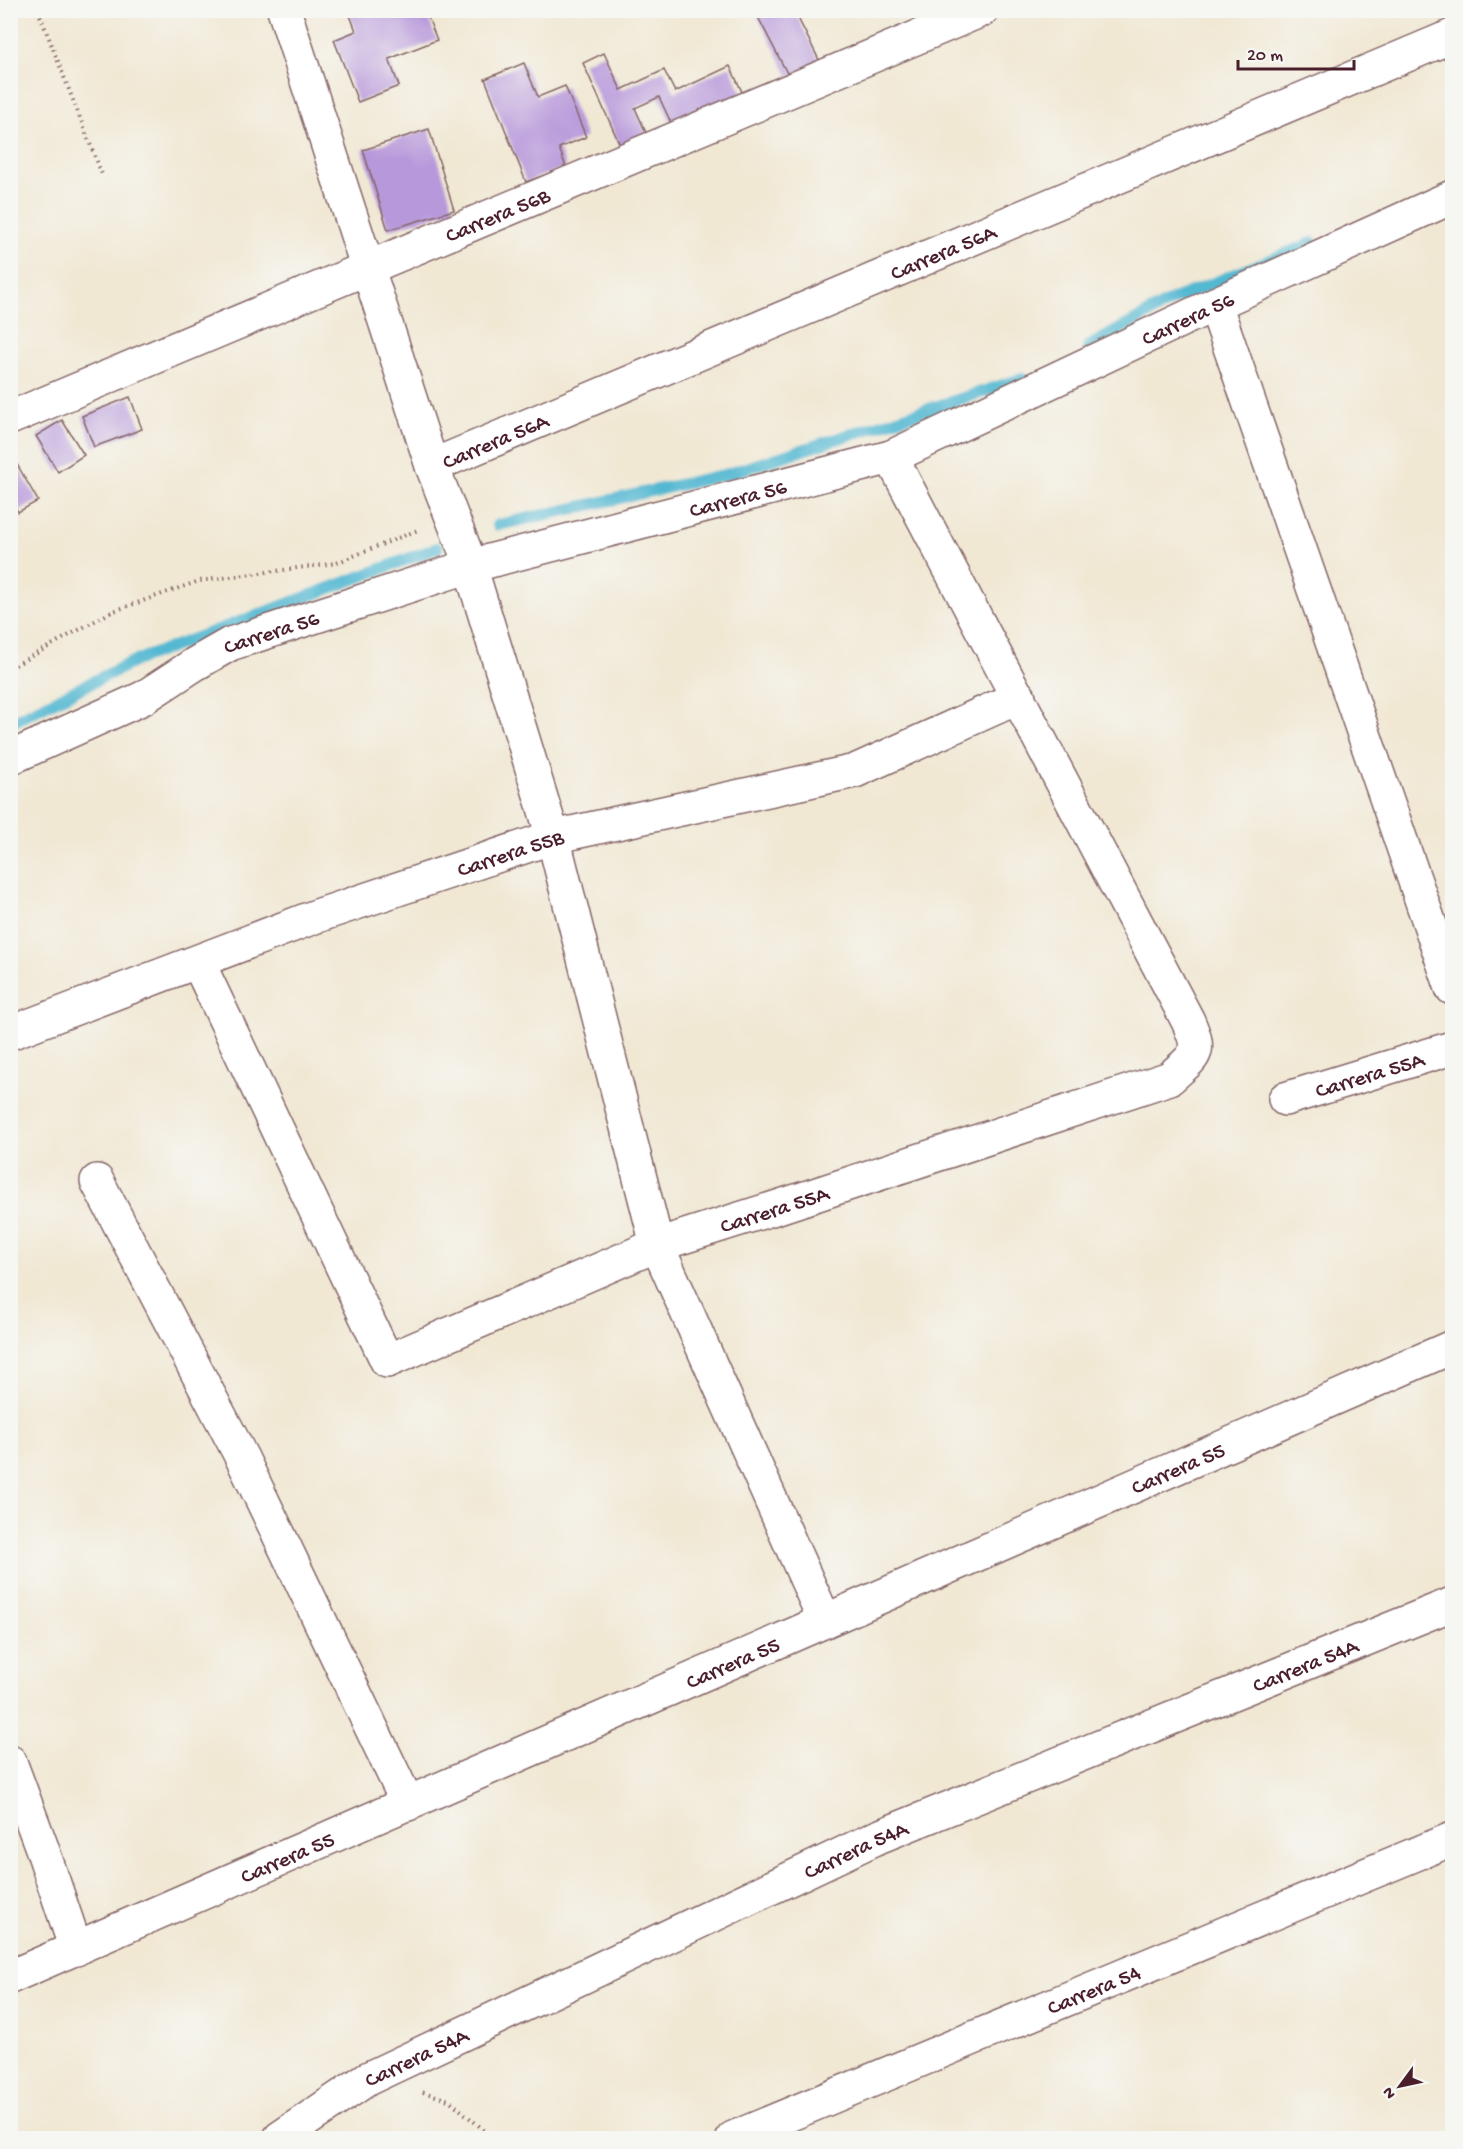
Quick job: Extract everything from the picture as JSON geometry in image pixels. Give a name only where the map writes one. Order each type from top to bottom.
[{"type":"street","points":[[284,10],[432,466],[461,540],[554,837],[657,1245],[825,1621]]},
{"type":"street","name":"Carrera 56B","points":[[10,418],[982,10]]},
{"type":"street","name":"Carrera 56A","points":[[432,466],[1452,36]]},
{"type":"street","name":"Carrera 56","points":[[10,758],[142,698],[230,644],[461,540],[891,457],[1215,304],[1451,203]]},
{"type":"street","points":[[1215,304],[1452,988]]},
{"type":"street","points":[[891,457],[1019,697]]},
{"type":"street","name":"Carrera 55B","points":[[10,1034],[314,916],[554,837],[855,771],[1019,697]]},
{"type":"street","name":"Carrera 55A","points":[[198,962],[387,1361],[657,1245],[1170,1078],[1194,1056],[1197,1042],[1188,1021],[1019,697]]},
{"type":"street","name":"Carrera 55A","points":[[1285,1099],[1452,1048]]},
{"type":"street","points":[[97,1181],[242,1458],[408,1804]]},
{"type":"street","name":"Carrera 55","points":[[10,1977],[1452,1347]]},
{"type":"street","name":"Carrera 54A","points":[[280,2139],[367,2079],[878,1837],[1452,1604]]},
{"type":"street","points":[[10,1762],[76,1948]]},
{"type":"street","name":"Carrera 54","points":[[733,2139],[1452,1839]]},
{"type":"path","points":[[39,10],[103,177]]},
{"type":"path","points":[[10,668],[111,612],[199,581],[336,563],[461,540]]},
{"type":"path","points":[[417,2091],[449,2100],[485,2131],[489,2139]]},
{"type":"building","points":[[348,10],[425,10],[437,40],[389,59],[399,86],[358,102],[334,40],[356,31]]},
{"type":"building","points":[[767,10],[794,10],[820,62],[789,77],[757,15]]},
{"type":"building","points":[[604,53],[621,90],[664,70],[675,92],[730,66],[743,94],[673,127],[659,97],[635,108],[647,135],[621,147],[583,63]]},
{"type":"building","points":[[524,63],[538,97],[565,86],[586,137],[559,148],[566,167],[526,182],[485,79]]},
{"type":"building","points":[[429,129],[454,210],[388,230],[363,150]]},
{"type":"building","points":[[130,397],[142,429],[94,447],[82,416]]},
{"type":"building","points":[[62,420],[84,455],[58,472],[36,436]]},
{"type":"building","points":[[10,452],[38,501],[18,512],[10,499]]},
{"type":"waterway","points":[[1088,347],[1172,300],[1312,243]]},
{"type":"waterway","points":[[498,525],[728,474],[1022,379]]},
{"type":"waterway","points":[[10,723],[135,661],[437,548]]}]
